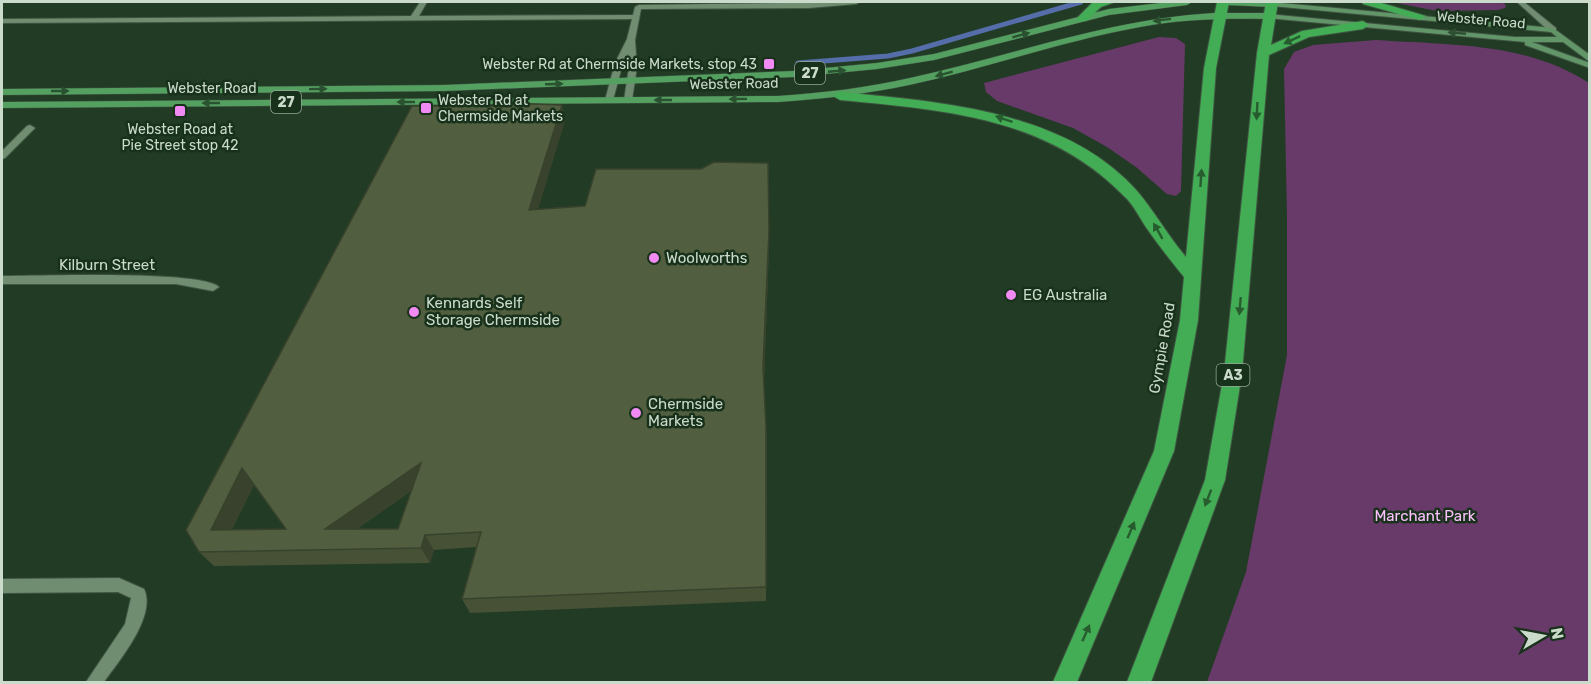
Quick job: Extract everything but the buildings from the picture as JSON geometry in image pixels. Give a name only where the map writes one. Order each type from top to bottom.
[{"type":"highway","points":[[1082,19],[1097,4],[1109,2]]},
{"type":"highway","points":[[1367,2],[1420,16]]},
{"type":"highway","name":"Gympie Road","points":[[1065,682],[1164,451],[1189,320],[1210,68],[1223,6]]},
{"type":"highway","name":"A3","points":[[1139,682],[1215,480],[1235,350],[1263,53],[1271,7]]},
{"type":"highway","points":[[1263,53],[1306,34],[1363,25]]},
{"type":"highway","points":[[840,96],[934,105],[997,117],[1071,147],[1094,162],[1131,194],[1166,244],[1194,278]]},
{"type":"main road","name":"Webster Road","points":[[2,92],[444,88],[794,74],[887,65],[950,54],[1131,7],[1187,2]]},
{"type":"main road","name":"Webster Road","points":[[2,105],[840,96],[924,80],[1126,26],[1223,6],[1420,16],[1553,30]]},
{"type":"main road","name":"Webster Road","points":[[1223,6],[1271,7],[1363,25],[1515,39],[1565,40]]},
{"type":"main road","points":[[1553,30],[1590,60]]},
{"type":"main road","name":"27","points":[[1515,39],[1590,66]]},
{"type":"street","points":[[413,18],[423,2]]},
{"type":"street","points":[[609,100],[619,63],[631,39],[639,4],[809,6],[856,2]]},
{"type":"street","points":[[1520,2],[1553,30]]},
{"type":"street","points":[[2,21],[636,17]]},
{"type":"street","points":[[628,100],[632,81],[631,39]]},
{"type":"street","points":[[2,156],[30,128]]},
{"type":"street","name":"Kilburn Street","points":[[2,280],[176,280],[213,286]]},
{"type":"street","points":[[2,586],[119,585],[139,594],[140,609],[133,624],[94,682]]},
{"type":"green space","points":[[1392,2],[1502,2],[1506,5],[1505,8],[1498,10],[1437,11]]},
{"type":"green space","points":[[1159,37],[1176,38],[1185,44],[1181,191],[1176,196],[1167,194],[1136,167],[1073,128],[997,101],[986,92],[984,83]]},
{"type":"green space","name":"Marchant Park","points":[[1376,40],[1459,45],[1513,53],[1540,60],[1589,83],[1589,682],[1207,682],[1246,572],[1287,355],[1284,69],[1294,52],[1313,45]]},
{"type":"waterway","points":[[798,63],[888,56],[912,51],[1081,2]]},
{"type":"place","name":"Webster Rd at Chermside Markets, stop 43","points":[[769,64]]},
{"type":"place","name":"Webster Rd at Chermside Markets","points":[[426,108]]},
{"type":"place","name":"Webster Road at Pie Street stop 42","points":[[180,111]]},
{"type":"place","name":"Woolworths","points":[[654,258]]},
{"type":"place","name":"EG Australia","points":[[1011,295]]},
{"type":"place","name":"Kennards Self Storage Chermside","points":[[414,312]]},
{"type":"place","name":"Chermside Markets","points":[[636,413]]}]
